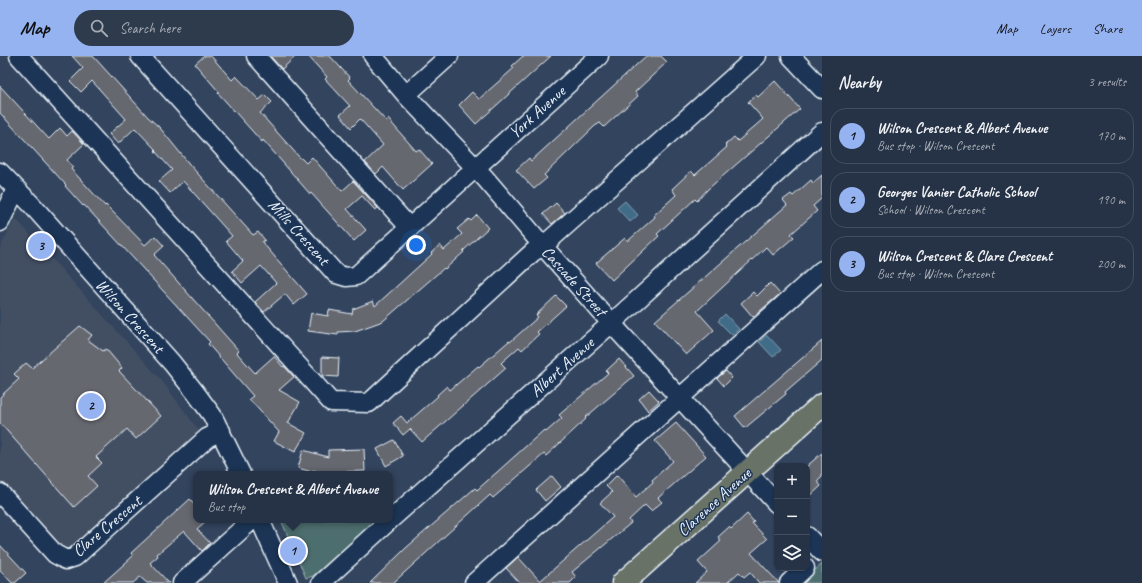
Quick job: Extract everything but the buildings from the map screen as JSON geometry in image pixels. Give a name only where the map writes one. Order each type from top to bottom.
[{"type":"main road","name":"Clarence Avenue","points":[[623,583],[822,405]]},
{"type":"street","points":[[19,56],[331,402],[369,403],[532,252],[543,246],[756,56]]},
{"type":"street","name":"Mills Crescent","points":[[140,56],[336,274],[346,277],[356,276],[475,168]]},
{"type":"street","points":[[256,56],[409,227]]},
{"type":"street","name":"Cascade Street","points":[[373,56],[406,95],[475,168],[679,398],[774,501]]},
{"type":"street","points":[[406,95],[449,56]]},
{"type":"street","name":"York Avenue","points":[[475,168],[599,56]]},
{"type":"street","points":[[791,56],[822,89]]},
{"type":"street","name":"Albert Avenue","points":[[393,517],[612,323],[822,132]]},
{"type":"street","name":"Wilson Crescent","points":[[0,172],[31,204],[172,363],[208,410],[240,471]]},
{"type":"street","points":[[0,222],[16,190]]},
{"type":"street","points":[[474,583],[822,270]]},
{"type":"street","name":"Clare Crescent","points":[[0,493],[55,554],[66,560],[75,557],[207,438],[220,431]]},
{"type":"street","points":[[393,502],[408,503]]},
{"type":"street","points":[[182,583],[249,523]]},
{"type":"street","points":[[261,523],[288,583]]},
{"type":"street","name":"Albert Avenue","points":[[320,583],[387,523]]},
{"type":"street","points":[[810,539],[822,552],[810,563]]},
{"type":"street","points":[[789,583],[802,571]]},
{"type":"shaded area","points":[[625,201],[638,215],[630,222],[617,208]]},
{"type":"shaded area","points":[[16,219],[162,381],[200,432],[74,545],[65,549],[57,546],[0,482],[0,248],[14,220]]},
{"type":"shaded area","points":[[725,314],[739,329],[732,335],[718,321]]},
{"type":"shaded area","points":[[767,335],[781,350],[773,357],[759,342]]},
{"type":"green space","points":[[282,523],[373,523],[313,576],[306,578]]},
{"type":"green space","points":[[822,564],[822,583],[801,583]]},
{"type":"place","name":"Wilson Crescent & Clare Crescent","points":[[41,246]]},
{"type":"place","name":"Georges Vanier Catholic School","points":[[91,406]]},
{"type":"place","name":"Wilson Crescent & Albert Avenue","points":[[293,551]]}]
